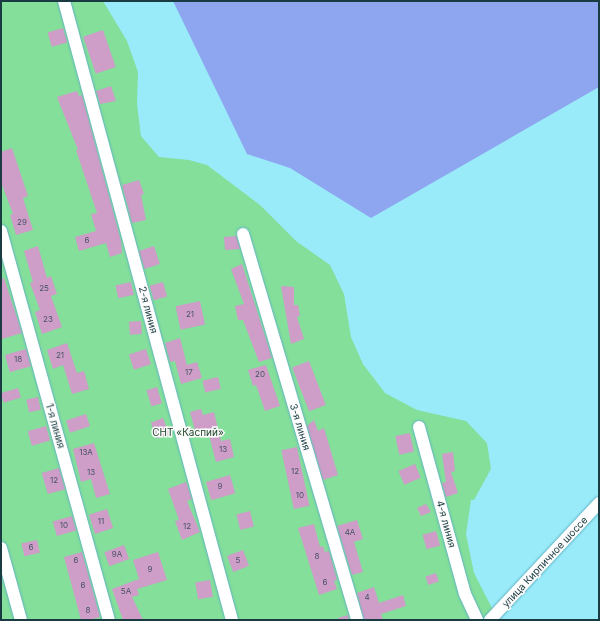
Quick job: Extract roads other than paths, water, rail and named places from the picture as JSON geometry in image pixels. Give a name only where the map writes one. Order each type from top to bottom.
[{"type":"street","name":"2-я линия","points":[[64,1],[232,620]]},
{"type":"street","name":"1-я линия","points":[[1,231],[109,620]]},
{"type":"street","name":"3-я линия","points":[[242,234],[357,620]]},
{"type":"street","name":"4-я линия","points":[[419,427],[465,594],[477,620]]},
{"type":"street","name":"улица Кирпичное шоссе","points":[[490,620],[599,503]]},
{"type":"street","points":[[1,548],[21,620]]},
{"type":"water","points":[[173,1],[599,1],[599,87],[371,218],[290,168],[247,154]]},
{"type":"park label","name":"СНТ «Каспий»","points":[[188,433]]}]
